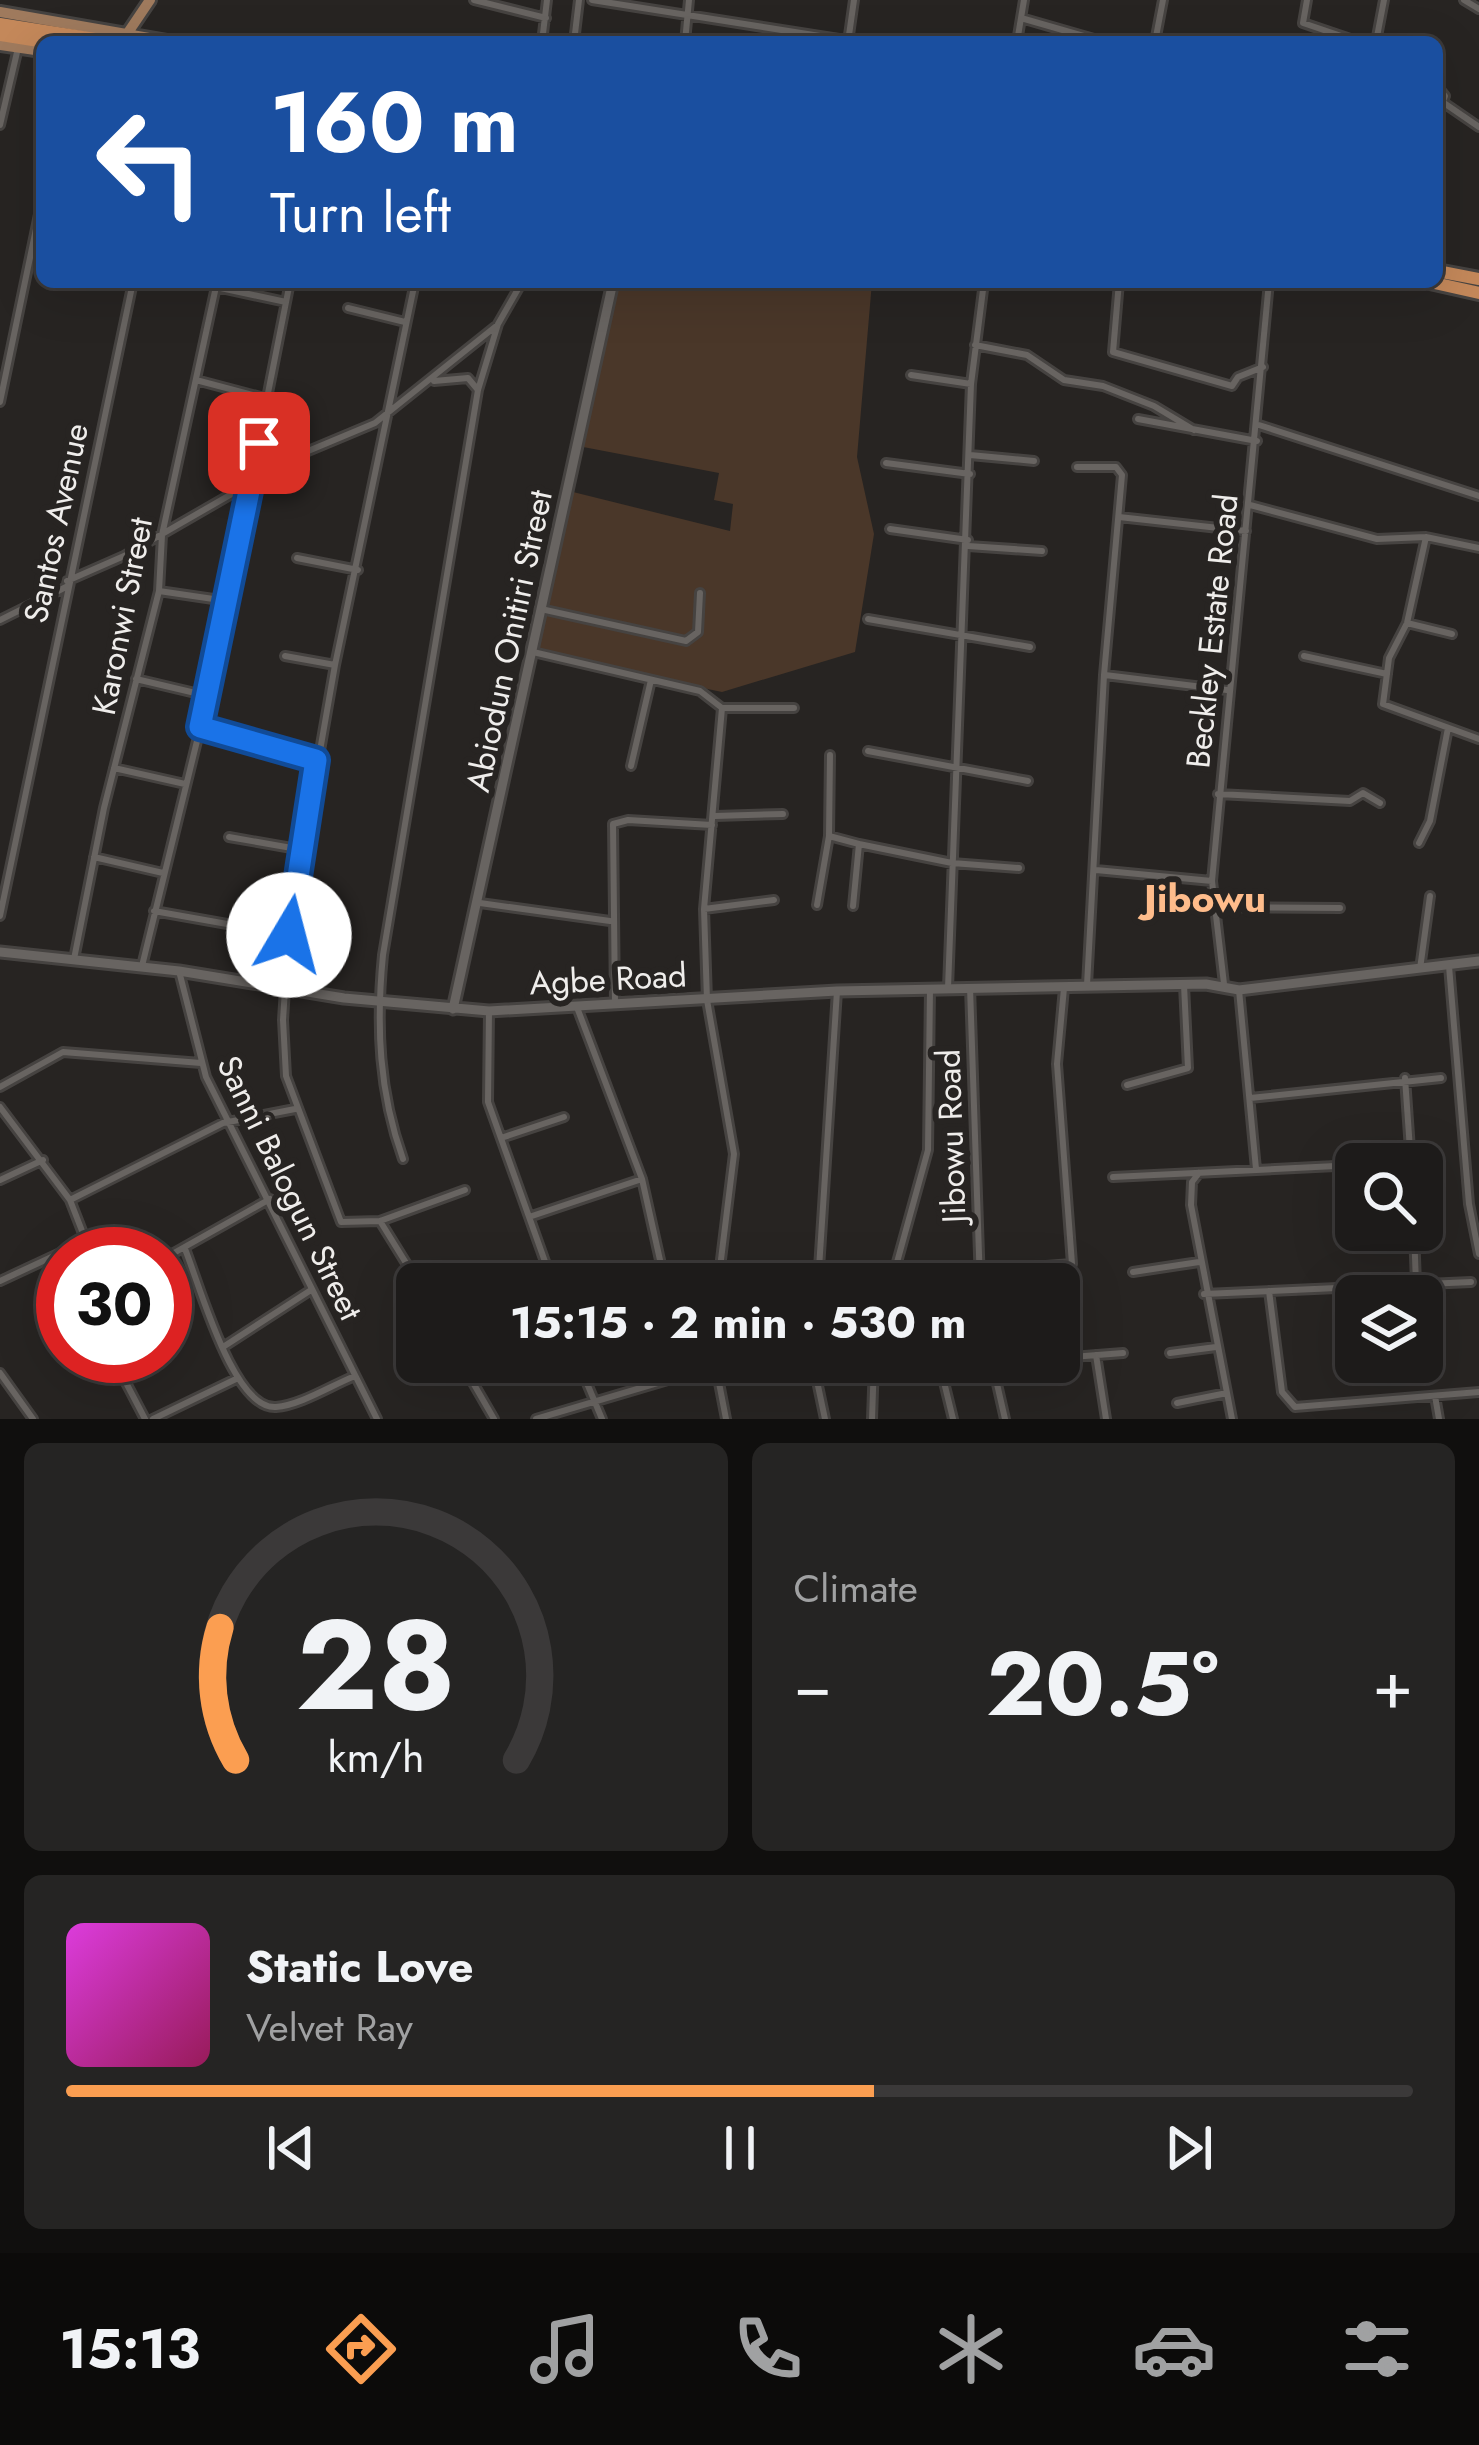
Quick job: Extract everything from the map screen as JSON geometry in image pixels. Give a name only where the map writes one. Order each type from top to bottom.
[{"type":"highway","points":[[0,24],[121,36]]},
{"type":"highway","points":[[0,34],[36,40]]},
{"type":"highway","points":[[1443,272],[1478,281]]},
{"type":"highway","points":[[1443,282],[1478,281]]},
{"type":"main road","points":[[0,12],[121,36],[148,0]]},
{"type":"main road","points":[[0,45],[36,50]]},
{"type":"street","points":[[474,0],[546,17]]},
{"type":"street","points":[[543,36],[547,0]]},
{"type":"street","points":[[575,36],[578,0]]},
{"type":"street","points":[[592,0],[812,36]]},
{"type":"street","points":[[687,36],[689,0]]},
{"type":"street","points":[[849,36],[854,0]]},
{"type":"street","points":[[1018,36],[1024,0]]},
{"type":"street","points":[[1156,36],[1163,0]]},
{"type":"street","points":[[1307,0],[1303,23],[1341,36]]},
{"type":"street","points":[[1377,36],[1384,0]]},
{"type":"street","points":[[1464,0],[1479,8]]},
{"type":"street","points":[[1021,18],[1084,36]]},
{"type":"street","points":[[0,125],[18,48]]},
{"type":"street","points":[[1443,91],[1444,103],[1479,127]]},
{"type":"street","points":[[0,402],[36,229]]},
{"type":"street","name":"Santos Avenue","points":[[0,916],[132,288]]},
{"type":"street","name":"Karonwi Street","points":[[74,959],[114,768],[159,591],[162,535],[215,288]]},
{"type":"street","points":[[232,288],[286,302]]},
{"type":"street","points":[[142,967],[208,696],[289,288]]},
{"type":"street","points":[[414,288],[316,760],[289,935],[286,1076],[340,1221],[380,1220],[465,1190]]},
{"type":"street","points":[[403,1159],[382,1096],[378,1002],[401,831],[447,595],[478,390],[498,324],[519,288]]},
{"type":"street","name":"Abiodun Onitiri Street","points":[[453,1010],[612,288]]},
{"type":"street","points":[[948,988],[971,384],[983,288]]},
{"type":"street","points":[[1118,288],[1113,352],[1219,385],[1232,386],[1238,377],[1263,367]]},
{"type":"street","name":"Beckley Estate Road","points":[[1224,984],[1212,881],[1269,288]]},
{"type":"street","points":[[348,308],[405,322]]},
{"type":"street","points":[[0,620],[250,487],[301,454],[388,413],[498,324]]},
{"type":"street","points":[[975,345],[1027,355],[1064,380],[1103,386],[1154,406],[1194,430]]},
{"type":"street","points":[[910,375],[971,384]]},
{"type":"street","points":[[432,382],[467,378],[478,390]]},
{"type":"street","points":[[196,380],[268,399]]},
{"type":"street","points":[[1138,419],[1257,441]]},
{"type":"street","points":[[1259,425],[1479,496]]},
{"type":"street","points":[[970,455],[1034,461]]},
{"type":"street","points":[[886,463],[970,474]]},
{"type":"street","points":[[1078,466],[1121,469],[1087,985]]},
{"type":"street","points":[[1250,505],[1389,541],[1426,537],[1479,548]]},
{"type":"street","points":[[1119,517],[1246,531]]},
{"type":"street","points":[[890,529],[1042,551]]},
{"type":"street","points":[[1426,537],[1383,704],[1479,739]]},
{"type":"street","points":[[298,558],[358,569]]},
{"type":"street","points":[[159,591],[227,601]]},
{"type":"street","points":[[541,609],[686,641],[698,632],[700,592]]},
{"type":"street","points":[[868,619],[1030,647]]},
{"type":"street","points":[[1407,623],[1452,634]]},
{"type":"street","points":[[533,652],[710,694],[722,708],[704,909],[707,1000],[734,1154],[721,1263]]},
{"type":"street","points":[[285,656],[335,665]]},
{"type":"street","points":[[1304,656],[1388,674]]},
{"type":"street","points":[[1104,675],[1227,690]]},
{"type":"street","points":[[136,679],[208,696]]},
{"type":"street","points":[[631,766],[651,680]]},
{"type":"street","points":[[722,708],[794,708]]},
{"type":"street","points":[[200,727],[316,760]]},
{"type":"street","points":[[1419,843],[1430,820],[1448,728]]},
{"type":"street","points":[[868,751],[1028,782]]},
{"type":"street","points":[[817,905],[829,836],[830,755]]},
{"type":"street","points":[[114,768],[185,784]]},
{"type":"street","points":[[1218,794],[1350,801],[1363,794],[1380,803]]},
{"type":"street","points":[[615,1007],[610,921],[613,824],[783,814]]},
{"type":"street","points":[[829,836],[952,863],[1019,868]]},
{"type":"street","points":[[229,837],[303,850]]},
{"type":"street","points":[[853,907],[859,844]]},
{"type":"street","points":[[94,857],[163,873]]},
{"type":"street","points":[[1094,870],[1212,881]]},
{"type":"street","points":[[1420,969],[1430,896]]},
{"type":"street","points":[[704,909],[775,900]]},
{"type":"street","points":[[480,903],[610,921]]},
{"type":"street","points":[[1214,907],[1340,908]]},
{"type":"street","points":[[154,911],[289,935]]},
{"type":"street","name":"Agbe Road","points":[[0,952],[179,971],[378,1002],[489,1011],[578,1010],[837,991],[1224,984]]},
{"type":"street","points":[[1224,984],[1239,990],[1479,962]]},
{"type":"street","points":[[1449,966],[1469,1204],[1479,1254]]},
{"type":"street","name":"Sanni Balogun Street","points":[[179,971],[201,1063],[376,1419]]},
{"type":"street","points":[[1065,985],[1057,1064],[1072,1263]]},
{"type":"street","points":[[1127,1085],[1188,1068],[1184,985]]},
{"type":"street","name":"Jibowu Road","points":[[970,987],[979,1263]]},
{"type":"street","points":[[897,1263],[928,1150],[930,989]]},
{"type":"street","points":[[1239,990],[1256,1169]]},
{"type":"street","points":[[819,1263],[837,991]]},
{"type":"street","points":[[578,1010],[643,1179],[661,1263]]},
{"type":"street","points":[[489,1011],[487,1094],[547,1263]]},
{"type":"street","points":[[0,1087],[63,1052],[201,1063]]},
{"type":"street","points":[[1250,1098],[1405,1078],[1441,1078]]},
{"type":"street","points":[[1405,1078],[1410,1143]]},
{"type":"street","points":[[0,1107],[44,1160],[70,1200],[81,1227]]},
{"type":"street","points":[[70,1200],[231,1121],[295,1109]]},
{"type":"street","points":[[501,1138],[564,1118]]},
{"type":"street","points":[[0,1180],[44,1160]]},
{"type":"street","points":[[1113,1177],[1335,1166]]},
{"type":"street","points":[[1199,1173],[1191,1192],[1199,1262],[1232,1419]]},
{"type":"street","points":[[532,1216],[643,1179]]},
{"type":"street","points":[[192,1245],[270,1198]]},
{"type":"street","points":[[380,1220],[406,1263]]},
{"type":"street","points":[[1133,1273],[1199,1262]]},
{"type":"street","points":[[0,1281],[36,1264]]},
{"type":"street","points":[[192,1268],[236,1378],[261,1405],[279,1407],[355,1376]]},
{"type":"street","points":[[1443,1283],[1471,1282]]},
{"type":"street","points":[[1204,1294],[1335,1288]]},
{"type":"street","points":[[222,1348],[310,1290]]},
{"type":"street","points":[[1269,1291],[1282,1392],[1295,1407],[1479,1392]]},
{"type":"street","points":[[1170,1353],[1216,1346]]},
{"type":"street","points":[[1080,1356],[1123,1353]]},
{"type":"street","points":[[1096,1355],[1106,1419]]},
{"type":"street","points":[[0,1373],[33,1419]]},
{"type":"street","points":[[128,1383],[149,1419],[236,1378]]},
{"type":"street","points":[[473,1383],[494,1419]]},
{"type":"street","points":[[586,1383],[602,1419]]},
{"type":"street","points":[[536,1419],[654,1383]]},
{"type":"street","points":[[719,1383],[726,1419]]},
{"type":"street","points":[[818,1383],[825,1419]]},
{"type":"street","points":[[872,1383],[872,1419]]},
{"type":"street","points":[[944,1383],[953,1419]]},
{"type":"street","points":[[997,1383],[1005,1419]]},
{"type":"street","points":[[1177,1403],[1226,1393]]},
{"type":"street","points":[[1435,1396],[1439,1419]]},
{"type":"shaded area","points":[[610,288],[871,288],[857,457],[874,534],[855,652],[722,692],[536,653],[569,491],[730,531],[733,504],[714,500],[719,473],[578,446]]},
{"type":"district","name":"Jibowu","points":[[1205,898]]},
{"type":"route","points":[[259,443],[200,727],[271,751],[316,760],[289,935]]}]
